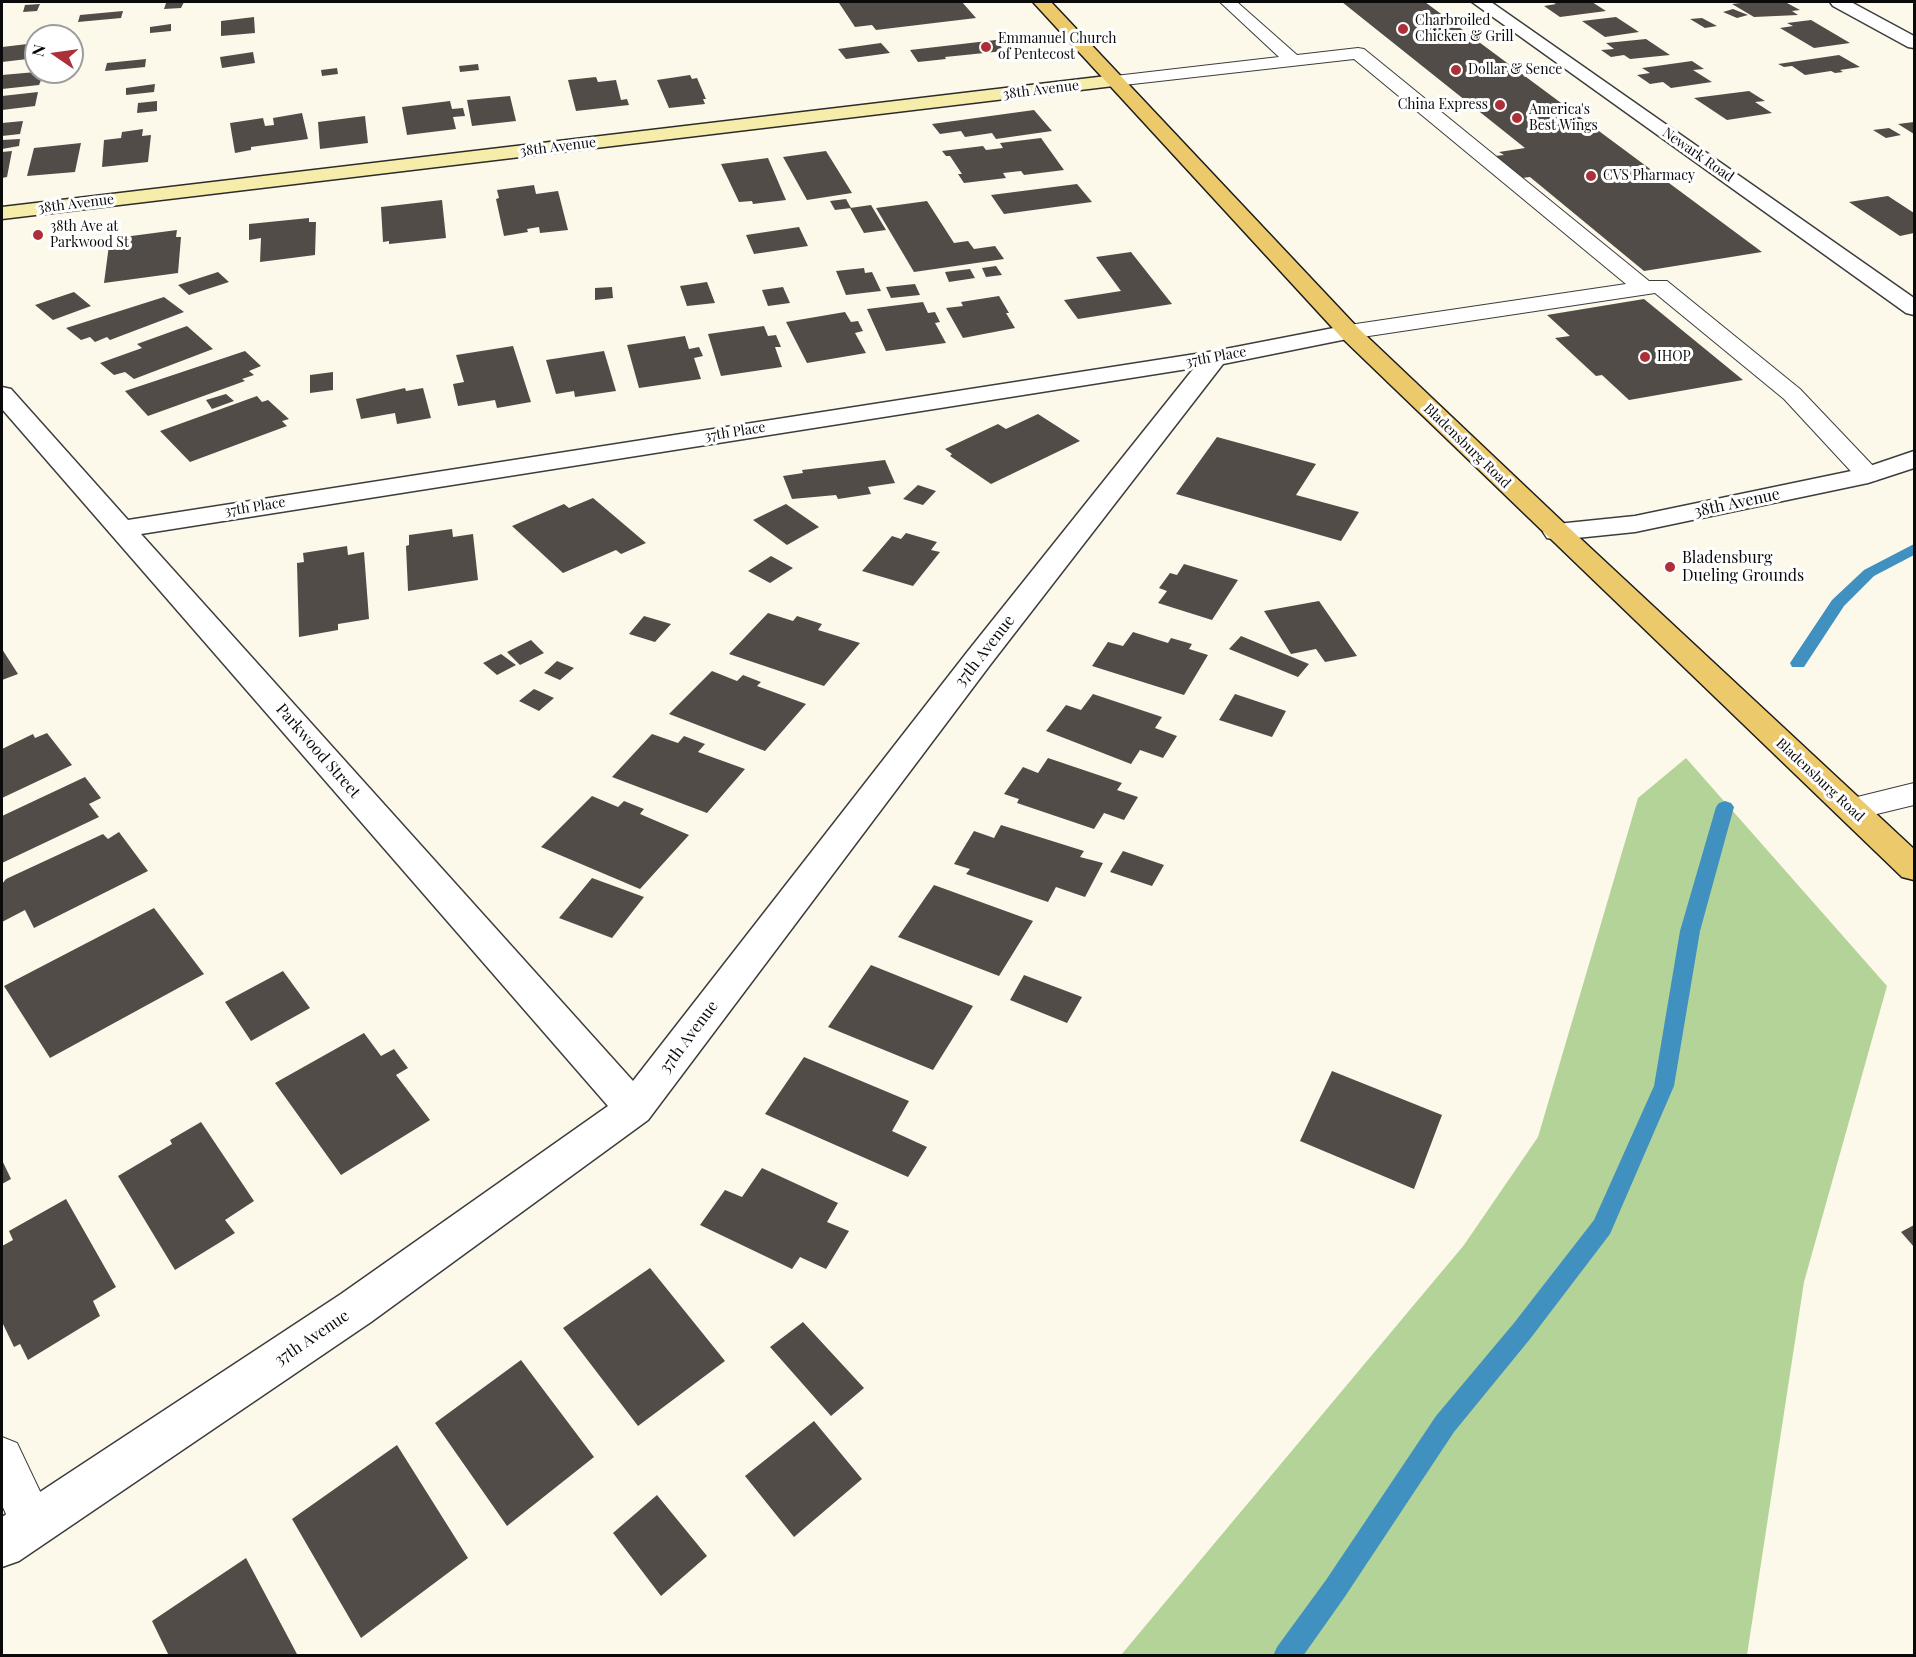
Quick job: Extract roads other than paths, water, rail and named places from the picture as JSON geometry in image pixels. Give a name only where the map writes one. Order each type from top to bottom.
[{"type":"main road","name":"Bladensburg Road","points":[[1042,2],[1349,332],[1557,532],[1914,868]]},
{"type":"main road","name":"38th Avenue","points":[[2,213],[1115,81]]},
{"type":"street","name":"Newark Road","points":[[1481,2],[1914,308]]},
{"type":"street","points":[[1839,2],[1914,44]]},
{"type":"street","name":"37th Place","points":[[121,529],[1215,358],[1349,332]]},
{"type":"street","name":"37th Avenue","points":[[17,1533],[356,1308],[634,1109],[972,668],[1215,358]]},
{"type":"street","name":"Parkwood Street","points":[[2,394],[634,1109]]},
{"type":"street","name":"38th Avenue","points":[[1557,532],[1635,524],[1868,475],[1914,459]]},
{"type":"lane","points":[[1228,2],[1292,59]]},
{"type":"lane","points":[[1115,81],[1358,53],[1644,288]]},
{"type":"lane","points":[[1349,332],[1659,286],[1792,394],[1868,475]]},
{"type":"lane","points":[[1852,809],[1914,794]]},
{"type":"lane","points":[[2,1458],[17,1533]]},
{"type":"waterway","points":[[1798,663],[1838,603],[1869,573],[1914,549]]},
{"type":"waterway","points":[[1286,1656],[1335,1589],[1445,1424],[1522,1331],[1602,1227],[1664,1086],[1690,931],[1725,807]]},
{"type":"place","name":"Charbroiled Chicken & Grill","points":[[1403,29]]},
{"type":"place","name":"Emmanuel Church of Pentecost","points":[[986,47]]},
{"type":"place","name":"Dollar & Sence","points":[[1456,70]]},
{"type":"place","name":"China Express","points":[[1500,105]]},
{"type":"place","name":"America's Best Wings","points":[[1517,118]]},
{"type":"place","name":"CVS Pharmacy","points":[[1591,176]]},
{"type":"place","name":"38th Ave at Parkwood St","points":[[38,235]]},
{"type":"place","name":"IHOP","points":[[1645,357]]},
{"type":"place","name":"Bladensburg Dueling Grounds","points":[[1670,567]]}]
